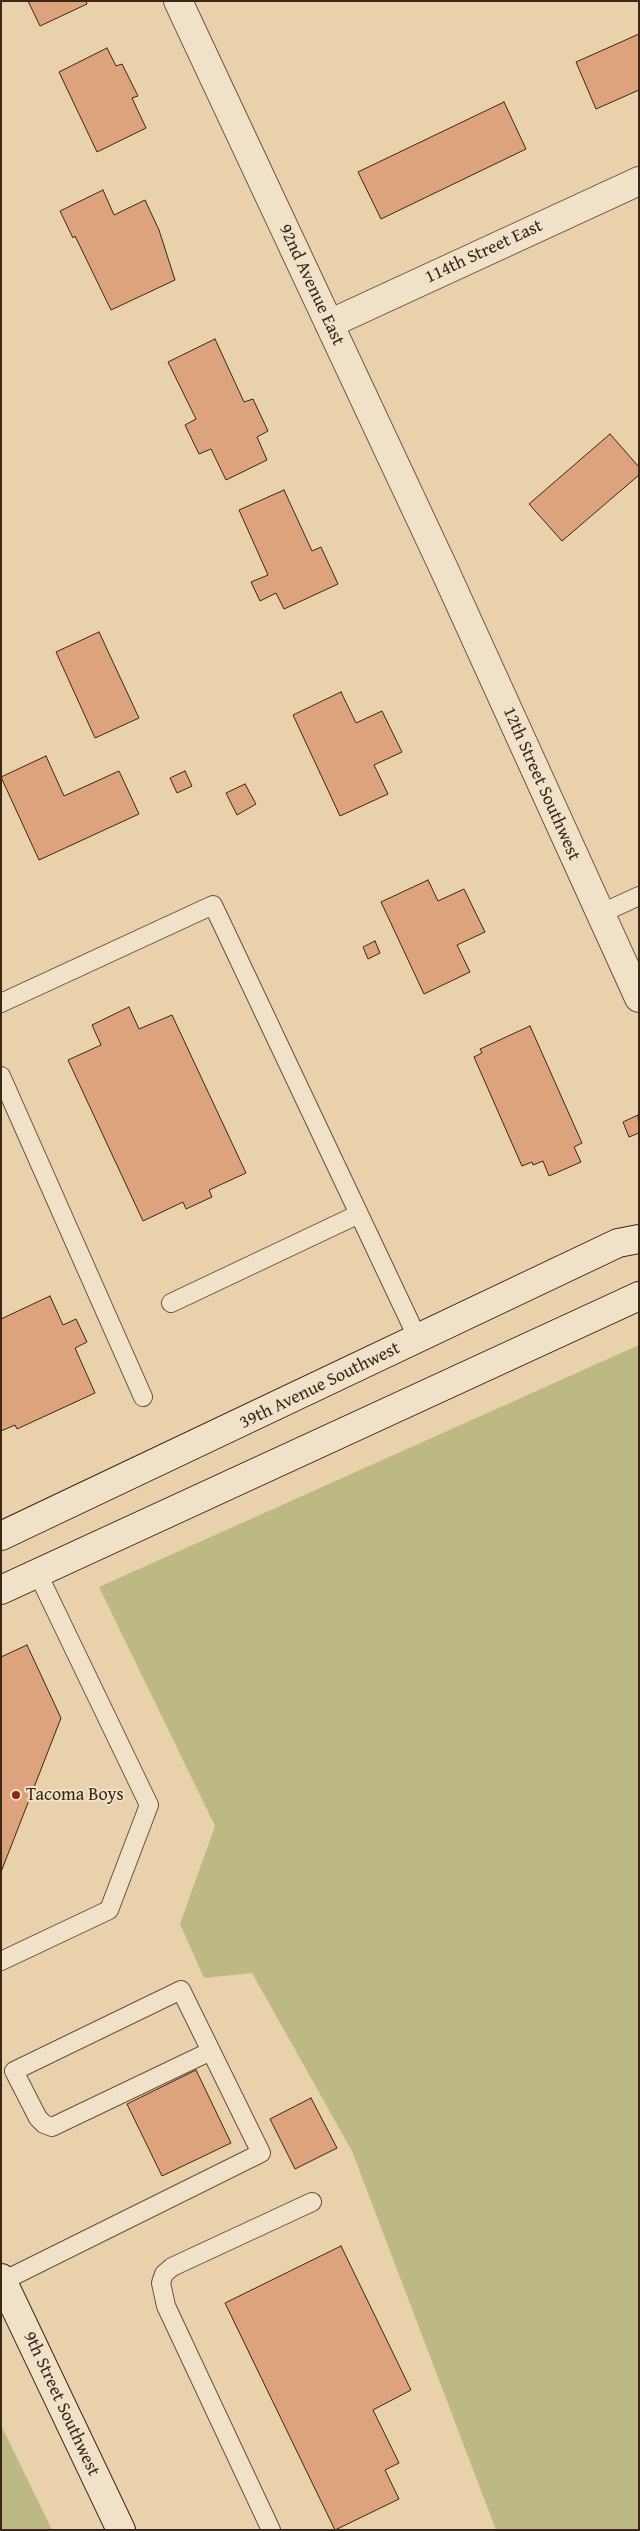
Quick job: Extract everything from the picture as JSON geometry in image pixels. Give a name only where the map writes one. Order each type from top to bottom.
[{"type":"main road","name":"92nd Avenue East","points":[[178,1],[444,569]]},
{"type":"main road","name":"114th Street East","points":[[329,324],[639,181]]},
{"type":"main road","name":"12th Street Southwest","points":[[444,569],[639,998]]},
{"type":"main road","name":"39th Avenue Southwest","points":[[1,1536],[418,1340],[618,1243],[639,1239]]},
{"type":"main road","points":[[1,1590],[639,1296]]},
{"type":"main road","name":"9th Street Southwest","points":[[2,2279],[121,2530]]},
{"type":"lane","points":[[600,914],[639,896]]},
{"type":"lane","points":[[1,1003],[213,905],[418,1340]]},
{"type":"lane","points":[[1,1076],[143,1397]]},
{"type":"lane","points":[[171,1303],[359,1214]]},
{"type":"lane","points":[[1,1961],[109,1910],[149,1805],[38,1574]]},
{"type":"lane","points":[[2,2279],[261,2154],[211,2051],[181,1990],[14,2071],[38,2118],[44,2124],[52,2127],[211,2051]]},
{"type":"lane","points":[[271,2530],[166,2306],[161,2283],[164,2274],[172,2267],[312,2202]]},
{"type":"shaded area","points":[[639,1345],[639,2530],[496,2530],[352,2151],[252,1973],[204,1978],[180,1924],[215,1826],[99,1587]]},
{"type":"shaded area","points":[[1,2425],[52,2530],[1,2530]]},
{"type":"building","points":[[28,1],[86,1],[87,4],[40,26]]},
{"type":"building","points":[[639,34],[639,90],[596,109],[576,62]]},
{"type":"building","points":[[107,48],[116,66],[122,64],[138,96],[132,98],[146,128],[97,152],[59,72]]},
{"type":"building","points":[[504,102],[526,149],[381,219],[358,172]]},
{"type":"building","points":[[103,190],[114,215],[145,200],[159,230],[175,280],[111,310],[75,236],[73,238],[60,211]]},
{"type":"building","points":[[215,339],[244,402],[253,399],[268,431],[257,437],[267,460],[226,480],[211,449],[199,454],[185,425],[196,419],[168,362]]},
{"type":"building","points":[[610,434],[639,467],[639,475],[562,541],[529,504]]},
{"type":"building","points":[[284,490],[312,551],[321,547],[338,584],[284,609],[276,593],[260,601],[251,582],[268,575],[239,510]]},
{"type":"building","points":[[99,632],[139,718],[95,738],[56,652]]},
{"type":"building","points":[[341,692],[356,723],[382,711],[402,752],[374,765],[388,794],[340,816],[293,715]]},
{"type":"building","points":[[46,756],[64,796],[119,771],[139,814],[39,860],[1,777]]},
{"type":"building","points":[[185,771],[192,786],[177,793],[170,778]]},
{"type":"building","points":[[245,784],[256,804],[237,815],[226,793]]},
{"type":"building","points":[[428,880],[438,901],[464,889],[485,932],[457,945],[470,972],[424,994],[381,902]]},
{"type":"building","points":[[375,941],[380,953],[368,959],[363,947]]},
{"type":"building","points":[[129,1007],[139,1029],[172,1015],[246,1173],[209,1190],[212,1197],[186,1209],[183,1202],[143,1221],[68,1060],[101,1045],[92,1025]]},
{"type":"building","points":[[530,1026],[582,1143],[574,1147],[581,1162],[549,1176],[543,1161],[533,1165],[532,1162],[522,1166],[474,1057],[482,1053],[480,1049]]},
{"type":"building","points":[[638,1115],[639,1133],[629,1137],[623,1122]]},
{"type":"building","points":[[50,1296],[63,1325],[76,1319],[87,1342],[75,1348],[95,1393],[17,1429],[15,1425],[1,1431],[1,1319]]},
{"type":"building","name":"Tacoma Boys","points":[[27,1645],[61,1718],[1,1872],[1,1657]]},
{"type":"building","points":[[196,2070],[231,2143],[162,2176],[127,2104]]},
{"type":"building","points":[[311,2098],[337,2148],[295,2169],[270,2119]]},
{"type":"building","points":[[341,2246],[411,2390],[373,2410],[399,2463],[385,2470],[399,2499],[335,2530],[225,2303]]},
{"type":"place","name":"Tacoma Boys","points":[[16,1795]]}]
